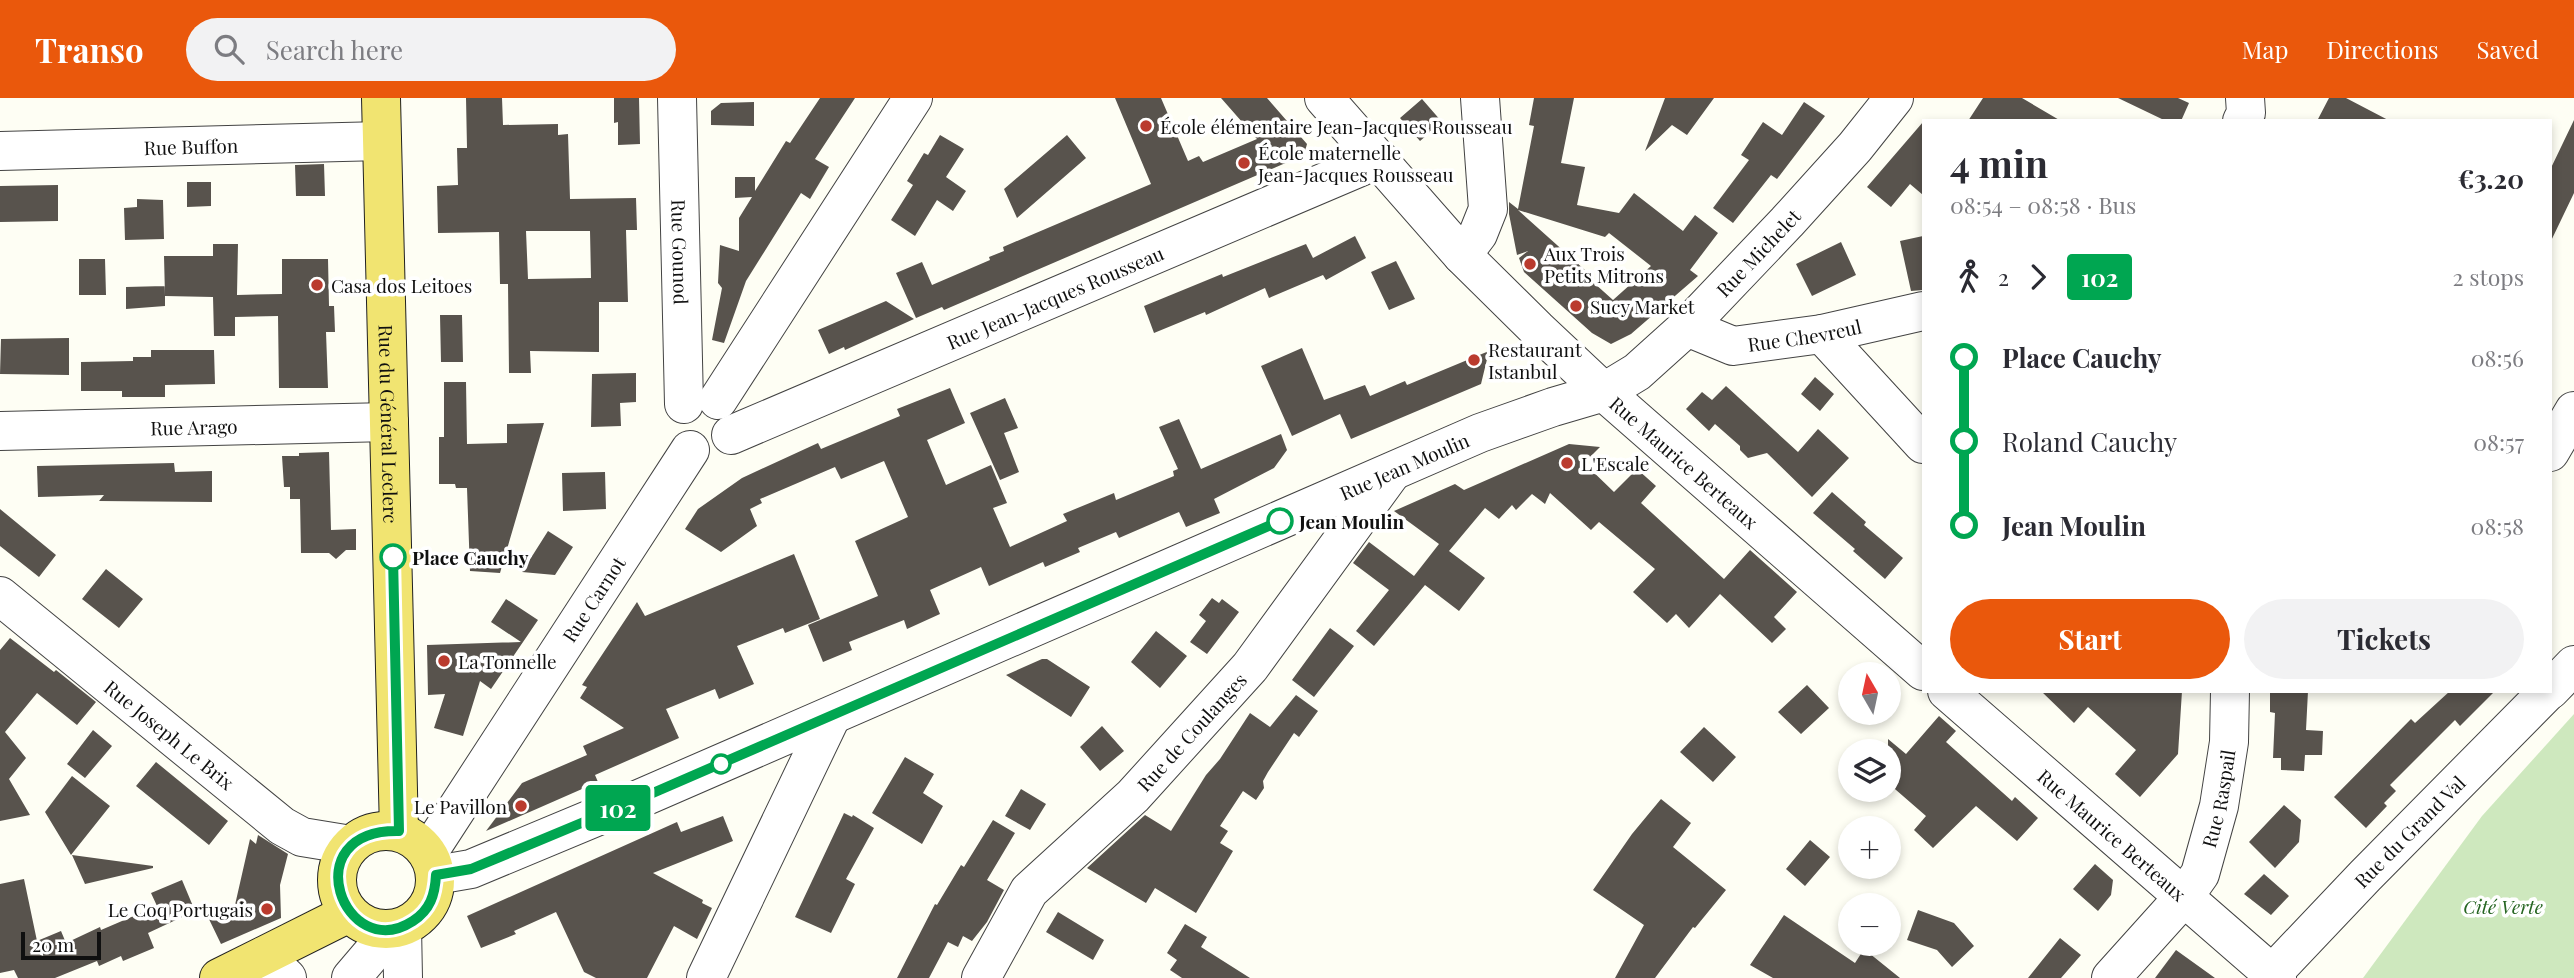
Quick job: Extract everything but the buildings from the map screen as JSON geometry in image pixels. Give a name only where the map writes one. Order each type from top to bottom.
[{"type":"main road","name":"Rue du Général Leclerc","points":[[381,98],[389,422],[421,853]]},
{"type":"main road","points":[[379,831],[421,853],[435,890],[429,905],[420,916],[396,929],[382,930],[349,913],[337,884],[343,855],[351,845],[366,835],[379,831]]},
{"type":"main road","points":[[219,978],[276,967],[349,913]]},
{"type":"street","name":"Rue Gounod","points":[[677,98],[701,402]]},
{"type":"street","points":[[701,402],[724,405],[732,419],[731,435],[718,450],[699,453],[683,444],[675,429],[676,420],[701,402],[913,98]]},
{"type":"street","name":"Rue Maurice Berteaux","points":[[1324,98],[1462,255],[1604,392],[1922,670]]},
{"type":"street","points":[[1462,255],[1478,234],[1488,209],[1480,98]]},
{"type":"street","name":"Rue Michelet","points":[[1604,392],[1637,372],[1687,327],[1838,166],[1894,98]]},
{"type":"street","points":[[2243,119],[2246,113],[2245,98]]},
{"type":"street","name":"Rue Buffon","points":[[0,151],[382,141]]},
{"type":"street","name":"Rue Jean-Jacques Rousseau","points":[[731,435],[1379,159]]},
{"type":"street","name":"Rue Chevreul","points":[[1687,327],[1733,346],[1822,334],[1922,311]]},
{"type":"street","points":[[1822,334],[1922,443]]},
{"type":"street","name":"Rue Jean Moulin","points":[[421,853],[471,869],[831,717],[1480,433],[1604,392]]},
{"type":"street","points":[[2552,449],[2574,411]]},
{"type":"street","name":"Rue Arago","points":[[0,431],[389,422]]},
{"type":"street","name":"Rue Carnot","points":[[421,853],[690,450]]},
{"type":"street","name":"Rue de Coulanges","points":[[981,978],[1029,891],[1133,796],[1250,667],[1392,472]]},
{"type":"street","name":"Rue Joseph Le Brix","points":[[0,596],[282,826],[302,837],[351,845]]},
{"type":"street","name":"Rue du Grand Val","points":[[2552,687],[2574,665]]},
{"type":"street","name":"Rue Maurice Berteaux","points":[[1949,693],[2274,976]]},
{"type":"street","name":"Rue Raspail","points":[[2111,978],[2183,898],[2200,874],[2219,806],[2228,742],[2230,693]]},
{"type":"street","name":"Rue du Grand Val","points":[[2274,976],[2365,876],[2546,693]]},
{"type":"street","points":[[706,978],[831,717]]},
{"type":"street","points":[[351,978],[396,929]]},
{"type":"street","points":[[396,929],[403,978]]},
{"type":"green space","name":"Cité Verte","points":[[2574,714],[2574,978],[2363,978],[2482,816]]},
{"type":"bus line","name":"102","points":[[393,557],[399,831],[379,831],[354,842],[343,855],[338,868],[337,884],[349,913],[362,922],[391,931],[408,925],[429,905],[435,890],[436,875],[471,869],[639,799],[1280,521]]},
{"type":"place","name":"École élémentaire Jean-Jacques Rousseau","points":[[1146,126]]},
{"type":"place","name":"École maternelle Jean-Jacques Rousseau","points":[[1244,163]]},
{"type":"place","name":"Aux Trois Petits Mitrons","points":[[1530,264]]},
{"type":"place","name":"Casa dos Leitoes","points":[[317,285]]},
{"type":"place","name":"Sucy Market","points":[[1576,306]]},
{"type":"place","name":"Restaurant Istanbul","points":[[1474,360]]},
{"type":"place","name":"L'Escale","points":[[1567,463]]},
{"type":"place","name":"Jean Moulin","points":[[1280,521]]},
{"type":"place","name":"Place Cauchy","points":[[393,557]]},
{"type":"place","name":"La Tonnelle","points":[[444,661]]},
{"type":"place","name":"Le Pavillon","points":[[521,806]]},
{"type":"place","name":"Le Coq Portugais","points":[[267,909]]}]
